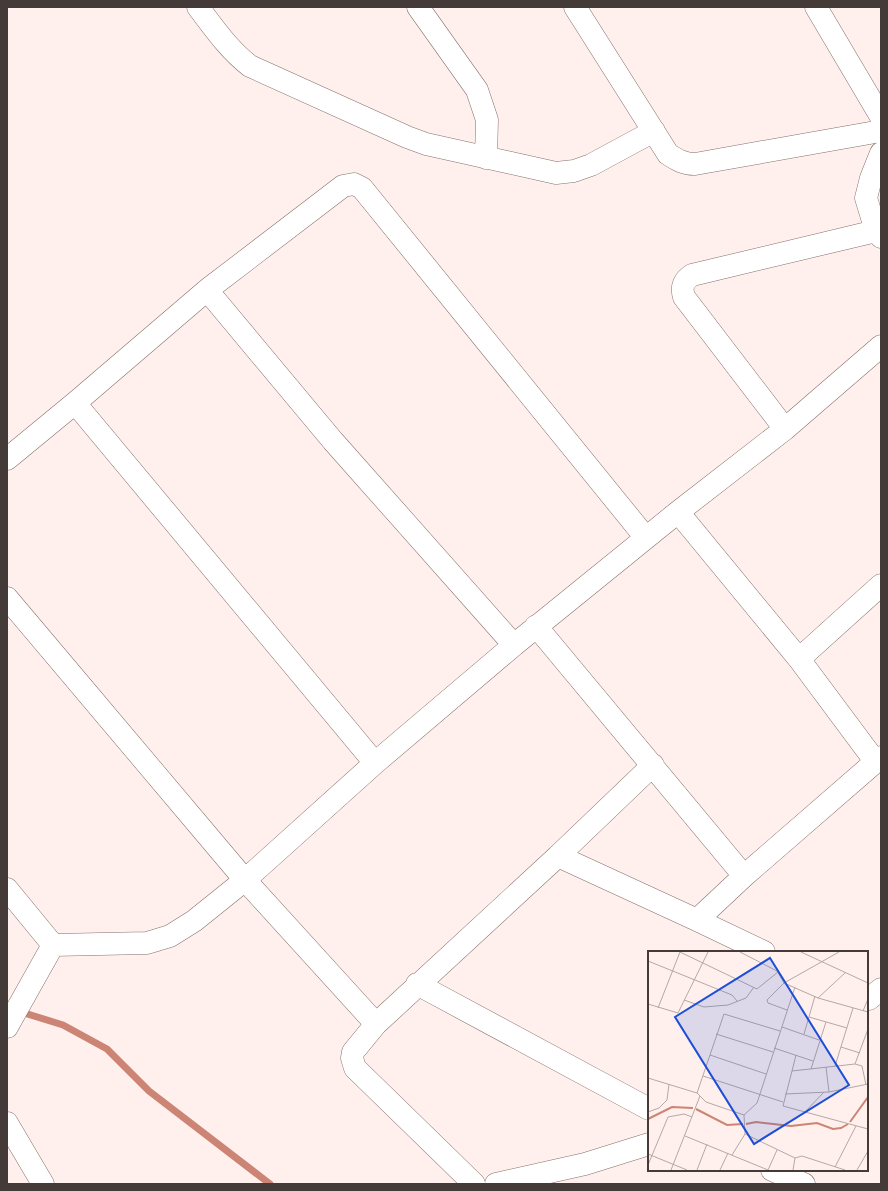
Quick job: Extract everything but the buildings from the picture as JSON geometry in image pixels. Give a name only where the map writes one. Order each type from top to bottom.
[{"type":"street","points":[[198,7],[228,46],[239,58],[250,66],[407,137],[447,149],[556,173],[574,172],[591,165],[654,131]]},
{"type":"street","points":[[418,7],[477,90],[487,120],[486,158]]},
{"type":"street","points":[[575,7],[668,154],[687,164],[695,164],[881,131]]},
{"type":"street","points":[[816,7],[881,117]]},
{"type":"street","points":[[785,428],[684,297],[682,290],[683,284],[686,279],[692,275],[879,233],[866,198],[871,178],[881,153]]},
{"type":"street","points":[[7,459],[207,290],[343,186],[354,184],[362,188],[646,538]]},
{"type":"street","points":[[207,290],[333,442],[514,645]]},
{"type":"street","points":[[53,945],[147,943],[170,936],[194,921],[245,880],[376,763],[536,626],[785,428],[881,346]]},
{"type":"street","points":[[75,403],[376,763]]},
{"type":"street","points":[[678,512],[799,659],[878,759],[744,876],[697,920]]},
{"type":"street","points":[[799,659],[881,585]]},
{"type":"street","points":[[7,598],[245,880],[376,1024]]},
{"type":"street","points":[[536,626],[744,876]]},
{"type":"street","points":[[474,1184],[355,1068],[352,1063],[353,1052],[376,1024],[558,856],[653,765]]},
{"type":"street","points":[[558,856],[762,951]]},
{"type":"street","points":[[7,889],[53,945]]},
{"type":"street","points":[[7,1028],[53,945]]},
{"type":"street","points":[[418,984],[648,1108]]},
{"type":"street","points":[[7,1123],[43,1184]]},
{"type":"street","points":[[496,1184],[585,1164],[648,1144]]},
{"type":"street","points":[[774,1171],[804,1184]]},
{"type":"waterway","points":[[18,1011],[63,1025],[107,1049],[149,1091],[270,1184]]}]
